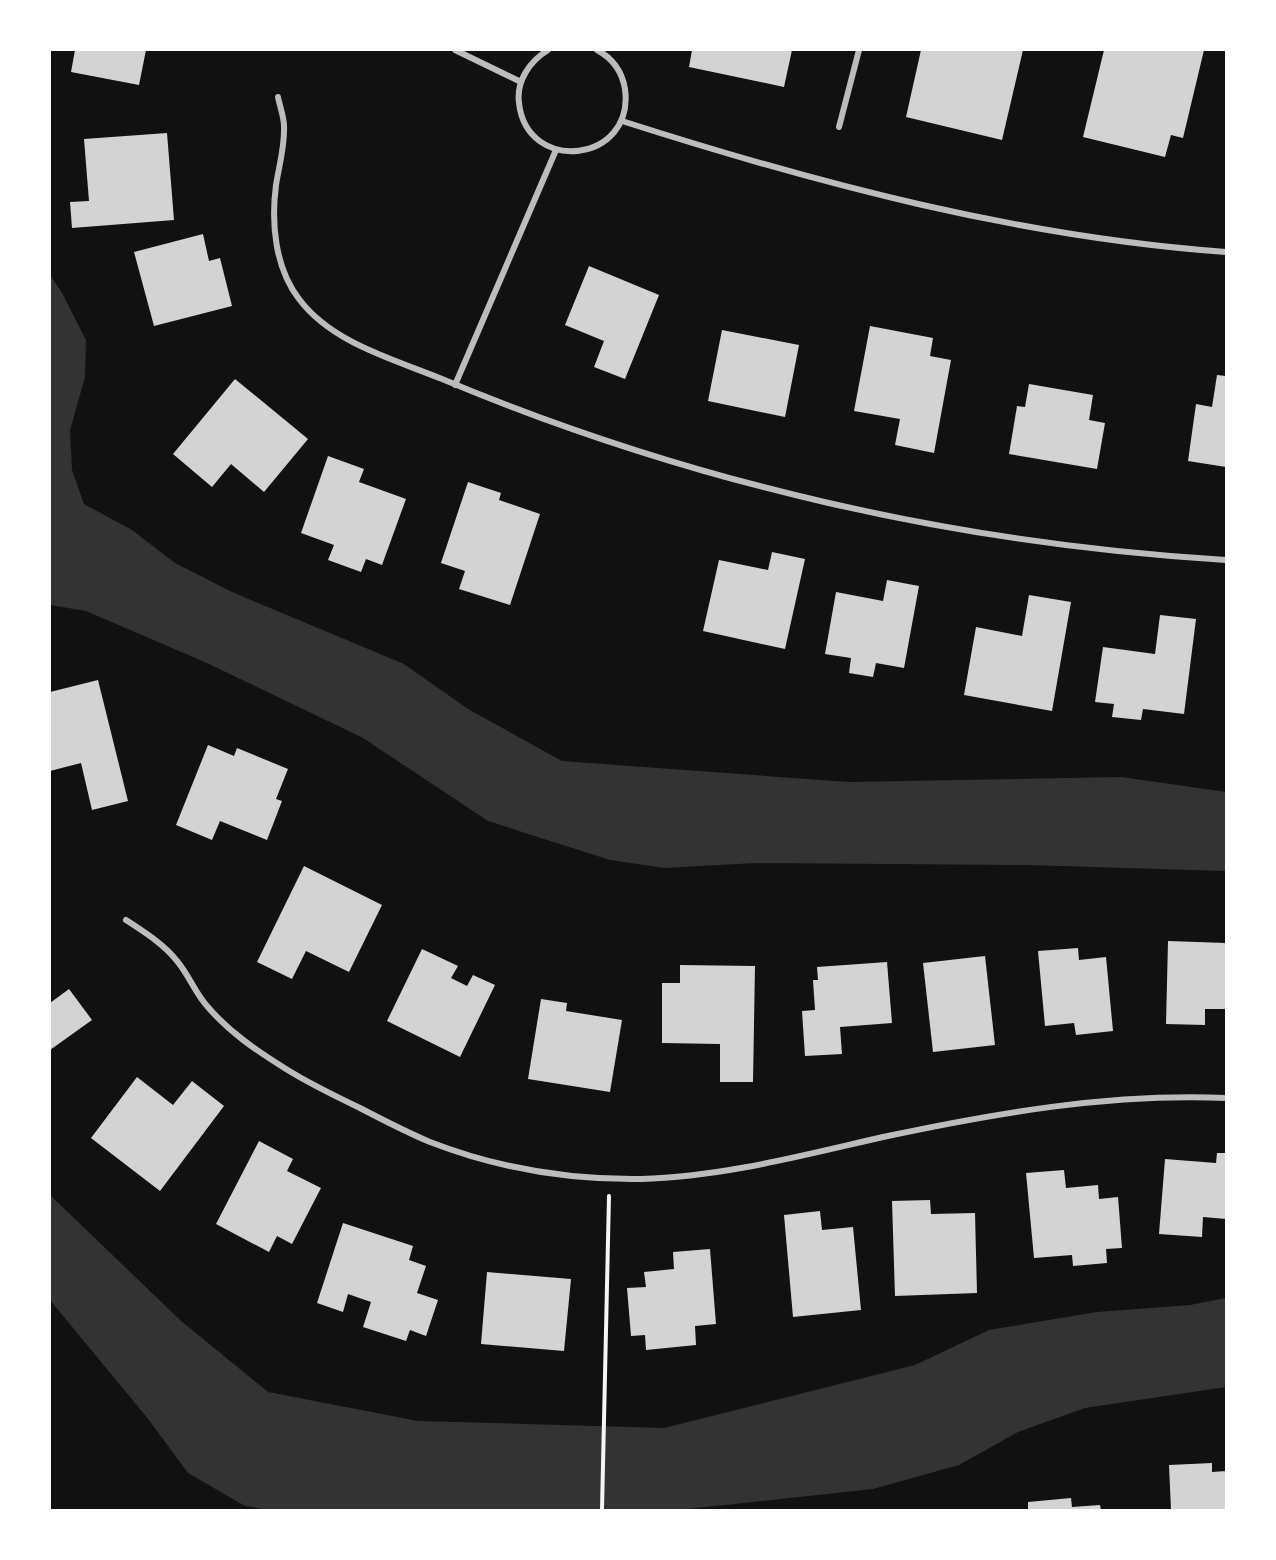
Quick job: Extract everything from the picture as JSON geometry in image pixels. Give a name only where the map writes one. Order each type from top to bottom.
[{"type":"street","points":[[455,50],[520,82]]},
{"type":"street","points":[[548,50],[532,62],[520,82],[518,101],[522,119],[531,132],[545,145],[556,150],[574,152],[596,147],[612,136],[622,121],[627,103],[624,79],[614,63],[598,50]]},
{"type":"street","points":[[839,127],[859,50]]},
{"type":"street","points":[[278,97],[284,125],[274,215],[276,245],[283,271],[297,298],[315,318],[342,337],[455,385],[616,445],[677,464],[800,496],[997,536],[1099,549],[1227,560]]},
{"type":"street","points":[[622,121],[798,175],[1015,226],[1166,248],[1227,252]]},
{"type":"street","points":[[455,385],[556,150]]},
{"type":"street","points":[[126,920],[162,946],[177,961],[204,1003],[232,1031],[257,1051],[316,1087],[429,1141],[497,1163],[542,1172],[609,1178],[681,1176],[722,1170],[975,1118],[1064,1105],[1117,1100],[1227,1098]]},
{"type":"path","points":[[602,1510],[609,1178]]},
{"type":"shaded area","points":[[50,275],[86,340],[85,377],[70,430],[72,470],[84,504],[132,530],[175,563],[232,592],[404,664],[468,709],[562,761],[848,782],[1121,777],[1226,792],[1226,871],[1026,865],[756,863],[665,868],[610,860],[488,821],[363,738],[207,663],[86,611],[50,605]]},
{"type":"shaded area","points":[[50,1195],[180,1320],[268,1392],[418,1421],[664,1428],[915,1365],[989,1330],[1097,1312],[1190,1305],[1226,1298],[1226,1387],[1085,1408],[1018,1432],[959,1465],[873,1489],[678,1510],[269,1510],[245,1506],[188,1473],[149,1420],[50,1300]]},
{"type":"building","points":[[75,50],[146,50],[139,85],[71,72]]},
{"type":"building","points":[[692,50],[792,50],[784,87],[689,67]]},
{"type":"building","points":[[921,50],[1023,50],[1002,140],[906,117]]},
{"type":"building","points":[[1104,50],[1204,50],[1183,138],[1171,135],[1165,157],[1083,137]]},
{"type":"building","points":[[167,133],[174,220],[72,228],[70,202],[89,201],[84,139]]},
{"type":"building","points":[[203,234],[209,261],[220,258],[232,306],[154,326],[134,252]]},
{"type":"building","points":[[589,266],[659,295],[625,379],[594,367],[604,341],[565,325]]},
{"type":"building","points":[[870,326],[933,338],[930,356],[951,360],[934,453],[895,445],[900,419],[854,411]]},
{"type":"building","points":[[722,330],[799,345],[785,417],[708,401]]},
{"type":"building","points":[[1217,375],[1226,376],[1226,467],[1188,461],[1196,404],[1212,407]]},
{"type":"building","points":[[235,379],[308,439],[264,492],[231,464],[212,487],[173,454]]},
{"type":"building","points":[[1029,384],[1093,395],[1089,420],[1105,423],[1097,469],[1009,454],[1017,406],[1025,407]]},
{"type":"building","points":[[328,456],[364,469],[359,482],[406,499],[382,565],[366,559],[361,572],[328,560],[334,545],[301,533]]},
{"type":"building","points":[[468,482],[501,493],[499,500],[540,514],[510,605],[459,589],[465,571],[441,563]]},
{"type":"building","points":[[772,552],[805,559],[785,649],[703,631],[719,560],[768,570]]},
{"type":"building","points":[[887,580],[919,586],[904,668],[876,663],[873,677],[849,673],[851,658],[825,654],[836,592],[883,601]]},
{"type":"building","points":[[1029,595],[1071,602],[1052,711],[964,695],[976,627],[1022,636]]},
{"type":"building","points":[[1160,615],[1196,619],[1184,714],[1143,709],[1141,720],[1112,717],[1114,704],[1095,702],[1103,647],[1155,654]]},
{"type":"building","points":[[98,680],[128,801],[92,810],[81,763],[50,771],[50,692]]},
{"type":"building","points":[[208,745],[234,756],[237,748],[288,769],[276,799],[282,801],[267,840],[220,821],[212,840],[176,825]]},
{"type":"building","points":[[304,866],[382,905],[349,972],[306,951],[292,979],[257,962]]},
{"type":"building","points":[[1168,941],[1226,943],[1226,1009],[1205,1009],[1205,1025],[1166,1024]]},
{"type":"building","points":[[1078,948],[1079,960],[1106,957],[1113,1031],[1076,1035],[1074,1023],[1045,1026],[1038,951]]},
{"type":"building","points":[[422,949],[458,966],[451,978],[467,986],[473,975],[495,985],[460,1057],[387,1021]]},
{"type":"building","points":[[985,956],[995,1045],[933,1052],[923,963]]},
{"type":"building","points":[[887,962],[892,1023],[840,1027],[842,1054],[805,1056],[802,1011],[815,1010],[813,980],[818,980],[817,967]]},
{"type":"building","points":[[680,965],[755,966],[753,1082],[720,1082],[720,1044],[662,1043],[662,983],[680,983]]},
{"type":"building","points":[[69,989],[92,1020],[50,1050],[50,1003]]},
{"type":"building","points":[[541,999],[567,1003],[566,1011],[622,1020],[610,1092],[528,1079]]},
{"type":"building","points":[[137,1077],[173,1105],[192,1081],[224,1106],[160,1191],[91,1138]]},
{"type":"building","points":[[259,1141],[293,1159],[287,1171],[321,1188],[292,1244],[277,1236],[269,1252],[216,1224]]},
{"type":"building","points":[[1217,1153],[1226,1153],[1226,1219],[1203,1217],[1202,1237],[1159,1234],[1165,1159],[1216,1163]]},
{"type":"building","points":[[1064,1170],[1066,1188],[1098,1185],[1099,1199],[1118,1197],[1122,1248],[1106,1249],[1107,1263],[1073,1266],[1072,1255],[1034,1258],[1026,1173]]},
{"type":"building","points":[[930,1200],[931,1214],[975,1213],[977,1293],[895,1296],[892,1201]]},
{"type":"building","points":[[820,1211],[822,1230],[853,1227],[861,1310],[793,1317],[784,1215]]},
{"type":"building","points":[[343,1223],[413,1246],[409,1260],[426,1266],[417,1293],[438,1300],[426,1336],[410,1330],[406,1341],[363,1327],[371,1302],[348,1294],[343,1312],[317,1303]]},
{"type":"building","points":[[710,1249],[716,1324],[695,1326],[696,1345],[646,1350],[645,1335],[631,1336],[627,1288],[646,1287],[644,1272],[674,1269],[673,1252]]},
{"type":"building","points":[[487,1272],[571,1279],[564,1351],[481,1344]]},
{"type":"building","points":[[1212,1463],[1212,1472],[1226,1471],[1226,1510],[1171,1510],[1169,1465]]},
{"type":"building","points":[[1071,1498],[1072,1507],[1100,1505],[1101,1510],[1028,1510],[1028,1502]]}]
